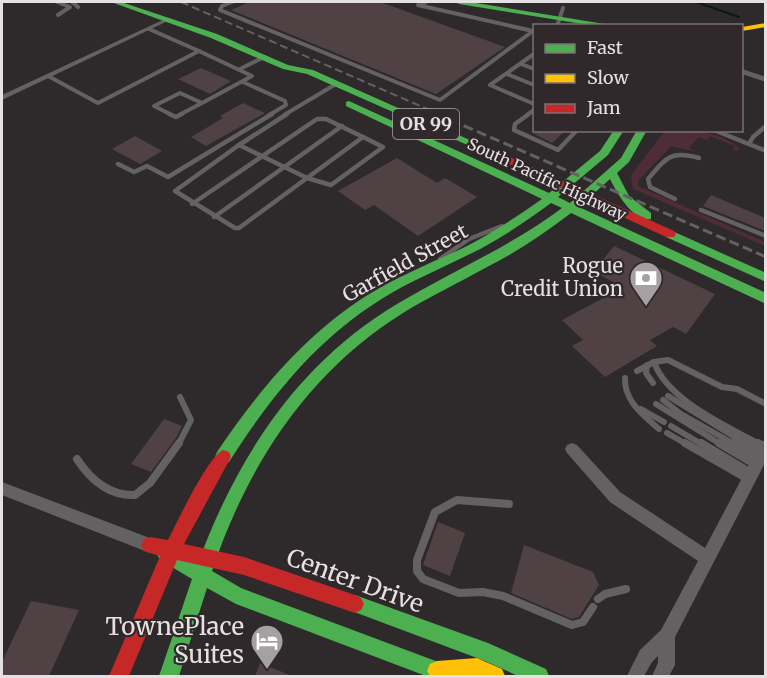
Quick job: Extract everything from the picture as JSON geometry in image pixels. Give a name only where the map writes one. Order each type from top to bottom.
[{"type":"main road","name":"South Pacific Highway","points":[[115,2],[169,19],[286,67],[310,72],[765,278]]},
{"type":"main road","points":[[459,2],[601,24]]},
{"type":"main road","points":[[743,29],[765,25]]},
{"type":"main road","name":"South Pacific Highway","points":[[286,67],[296,79],[765,299]]},
{"type":"main road","name":"Garfield Street","points":[[119,676],[145,609],[216,465],[265,394],[293,363],[321,335],[363,304],[514,225],[565,187],[604,153],[618,132]]},
{"type":"main road","name":"Garfield Street","points":[[169,676],[210,558],[242,478],[267,438],[315,377],[344,349],[386,317],[545,228],[612,173],[635,146],[641,132]]},
{"type":"main road","points":[[612,173],[616,187],[628,201],[675,238]]},
{"type":"main road","name":"Center Drive","points":[[150,544],[172,553],[236,595],[444,674]]},
{"type":"main road","name":"Center Drive","points":[[172,553],[210,558],[289,580],[488,653],[539,676]]},
{"type":"main road","points":[[444,674],[477,668],[495,676]]},
{"type":"street","points":[[2,98],[169,19]]},
{"type":"street","points":[[743,72],[765,80]]},
{"type":"street","points":[[572,449],[615,497],[706,558]]},
{"type":"street","points":[[634,676],[646,656],[667,636],[758,460]]},
{"type":"street","name":"Center Drive","points":[[2,489],[150,544]]},
{"type":"street","points":[[660,676],[666,664],[667,636]]},
{"type":"lane","points":[[57,2],[70,7],[58,15]]},
{"type":"lane","points":[[72,2],[78,7]]},
{"type":"lane","points":[[232,2],[222,6],[220,10],[440,100],[533,31]]},
{"type":"lane","points":[[410,2],[533,31]]},
{"type":"lane","points":[[418,5],[426,2]]},
{"type":"lane","points":[[149,28],[252,76],[243,82],[176,117],[154,106],[180,93],[202,103]]},
{"type":"lane","points":[[48,76],[98,103],[199,51]]},
{"type":"lane","points":[[533,55],[490,86],[533,104]]},
{"type":"lane","points":[[240,69],[264,57]]},
{"type":"lane","points":[[521,64],[533,69]]},
{"type":"lane","points":[[507,74],[533,85]]},
{"type":"lane","points":[[118,164],[134,172],[147,166],[168,177],[286,105],[285,101],[243,82]]},
{"type":"lane","points":[[336,84],[239,145],[175,191],[231,227],[239,228],[363,137]]},
{"type":"lane","points":[[533,111],[515,124],[514,130],[558,150],[575,132]]},
{"type":"lane","points":[[192,204],[262,156],[317,119],[326,118],[383,147],[331,185],[323,186],[285,166],[262,156],[239,145]]},
{"type":"lane","points":[[214,217],[342,126]]},
{"type":"lane","points":[[749,144],[765,126]]},
{"type":"lane","points":[[719,132],[765,151]]},
{"type":"lane","points":[[675,199],[650,187],[648,179],[671,154],[677,152],[699,158]]},
{"type":"lane","points":[[701,210],[765,236]]},
{"type":"lane","points":[[637,371],[650,364],[668,360],[722,387],[737,389],[765,404]]},
{"type":"lane","points":[[650,364],[646,373],[653,383]]},
{"type":"lane","points":[[650,364],[659,376],[758,460]]},
{"type":"lane","points":[[625,378],[625,388],[636,406],[665,428],[758,460]]},
{"type":"lane","points":[[77,459],[90,478],[99,486],[125,495],[139,494],[150,483],[189,427],[190,416],[180,397]]},
{"type":"lane","points":[[662,400],[690,411],[758,460],[678,419],[662,400]]},
{"type":"lane","points":[[509,504],[457,500],[435,512],[417,560],[417,571],[423,579],[459,593],[483,592],[503,596],[579,626],[585,623],[596,603],[605,594],[626,589]]},
{"type":"shaded area","points":[[664,132],[704,132],[723,138],[740,149],[733,150],[735,146],[710,136],[707,140],[699,137],[689,148],[697,152],[671,146],[638,181],[638,186],[765,242],[765,246],[633,189],[631,175]]},
{"type":"building","points":[[250,2],[380,2],[505,47],[436,94],[231,10]]},
{"type":"building","points":[[201,68],[231,81],[210,94],[178,79]]},
{"type":"building","points":[[243,103],[265,113],[206,146],[191,137],[223,118],[220,116]]},
{"type":"building","points":[[536,132],[564,132],[552,143],[534,134]]},
{"type":"building","points":[[135,136],[162,151],[140,164],[112,149]]},
{"type":"building","points":[[397,158],[437,183],[445,178],[477,197],[418,236],[374,205],[365,210],[338,191]]},
{"type":"building","points":[[711,195],[765,218],[765,231],[703,206]]},
{"type":"building","name":"Rogue Credit Union","points":[[614,246],[715,294],[686,334],[673,327],[650,340],[657,346],[605,377],[572,346],[583,340],[562,320],[624,287],[593,272]]},
{"type":"building","points":[[164,419],[182,426],[176,438],[151,472],[131,464]]},
{"type":"building","points":[[438,522],[465,533],[450,576],[423,565]]},
{"type":"building","points":[[524,545],[593,572],[599,585],[579,617],[572,619],[511,593]]},
{"type":"building","points":[[31,601],[79,610],[49,676],[2,676],[2,662]]},
{"type":"building","name":"TownePlace Suites","points":[[260,663],[292,676],[255,676]]},
{"type":"waterway","points":[[696,2],[739,17]]},
{"type":"railway","points":[[181,2],[441,115]]},
{"type":"railway","points":[[437,114],[766,257]]},
{"type":"traffic: fast","points":[[115,2],[214,36],[286,67],[310,72],[494,153]]},
{"type":"traffic: fast","points":[[459,2],[600,24]]},
{"type":"traffic: fast","points":[[349,104],[766,299]]},
{"type":"traffic: fast","points":[[565,187],[604,153],[618,132]]},
{"type":"traffic: fast","points":[[585,196],[625,160],[641,132]]},
{"type":"traffic: fast","points":[[612,173],[625,198],[647,216]]},
{"type":"traffic: fast","points":[[223,457],[272,389],[290,368],[331,329],[376,296],[501,232],[565,187]]},
{"type":"traffic: fast","points":[[169,676],[205,565],[231,501],[260,447],[297,397],[340,353],[388,316],[510,249],[585,196]]},
{"type":"traffic: fast","points":[[670,234],[766,278]]},
{"type":"traffic: fast","points":[[166,554],[236,595],[450,676]]},
{"type":"traffic: fast","points":[[355,604],[488,653],[539,676]]},
{"type":"traffic: slow","points":[[743,29],[766,25]]},
{"type":"traffic: slow","points":[[437,671],[477,668],[495,676]]},
{"type":"traffic: jam","points":[[494,153],[670,234]]},
{"type":"traffic: jam","points":[[119,676],[153,592],[179,536],[223,457]]},
{"type":"traffic: jam","points":[[150,545],[244,566],[355,604]]},
{"type":"place","name":"Rogue Credit Union","points":[[646,307]]},
{"type":"place","name":"TownePlace Suites","points":[[267,670]]}]
